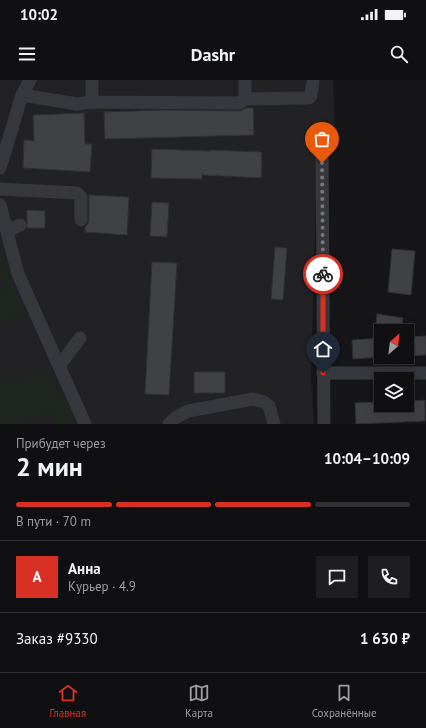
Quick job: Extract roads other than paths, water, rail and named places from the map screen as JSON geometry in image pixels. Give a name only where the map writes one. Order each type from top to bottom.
[{"type":"street","points":[[92,80],[92,102]]},
{"type":"street","points":[[245,80],[245,99]]},
{"type":"street","points":[[0,168],[24,85],[77,104],[92,102],[240,103],[245,99],[309,98],[311,96],[313,80]]},
{"type":"street","points":[[322,148],[324,424]]},
{"type":"street","points":[[0,189],[77,193],[81,196],[81,220]]},
{"type":"street","points":[[0,205],[18,274],[85,424]]},
{"type":"street","points":[[7,231],[20,225]]},
{"type":"street","points":[[59,366],[80,338]]},
{"type":"street","points":[[323,373],[426,373]]},
{"type":"street","points":[[168,424],[175,418],[188,411],[253,398],[264,402],[269,406],[274,424]]}]
